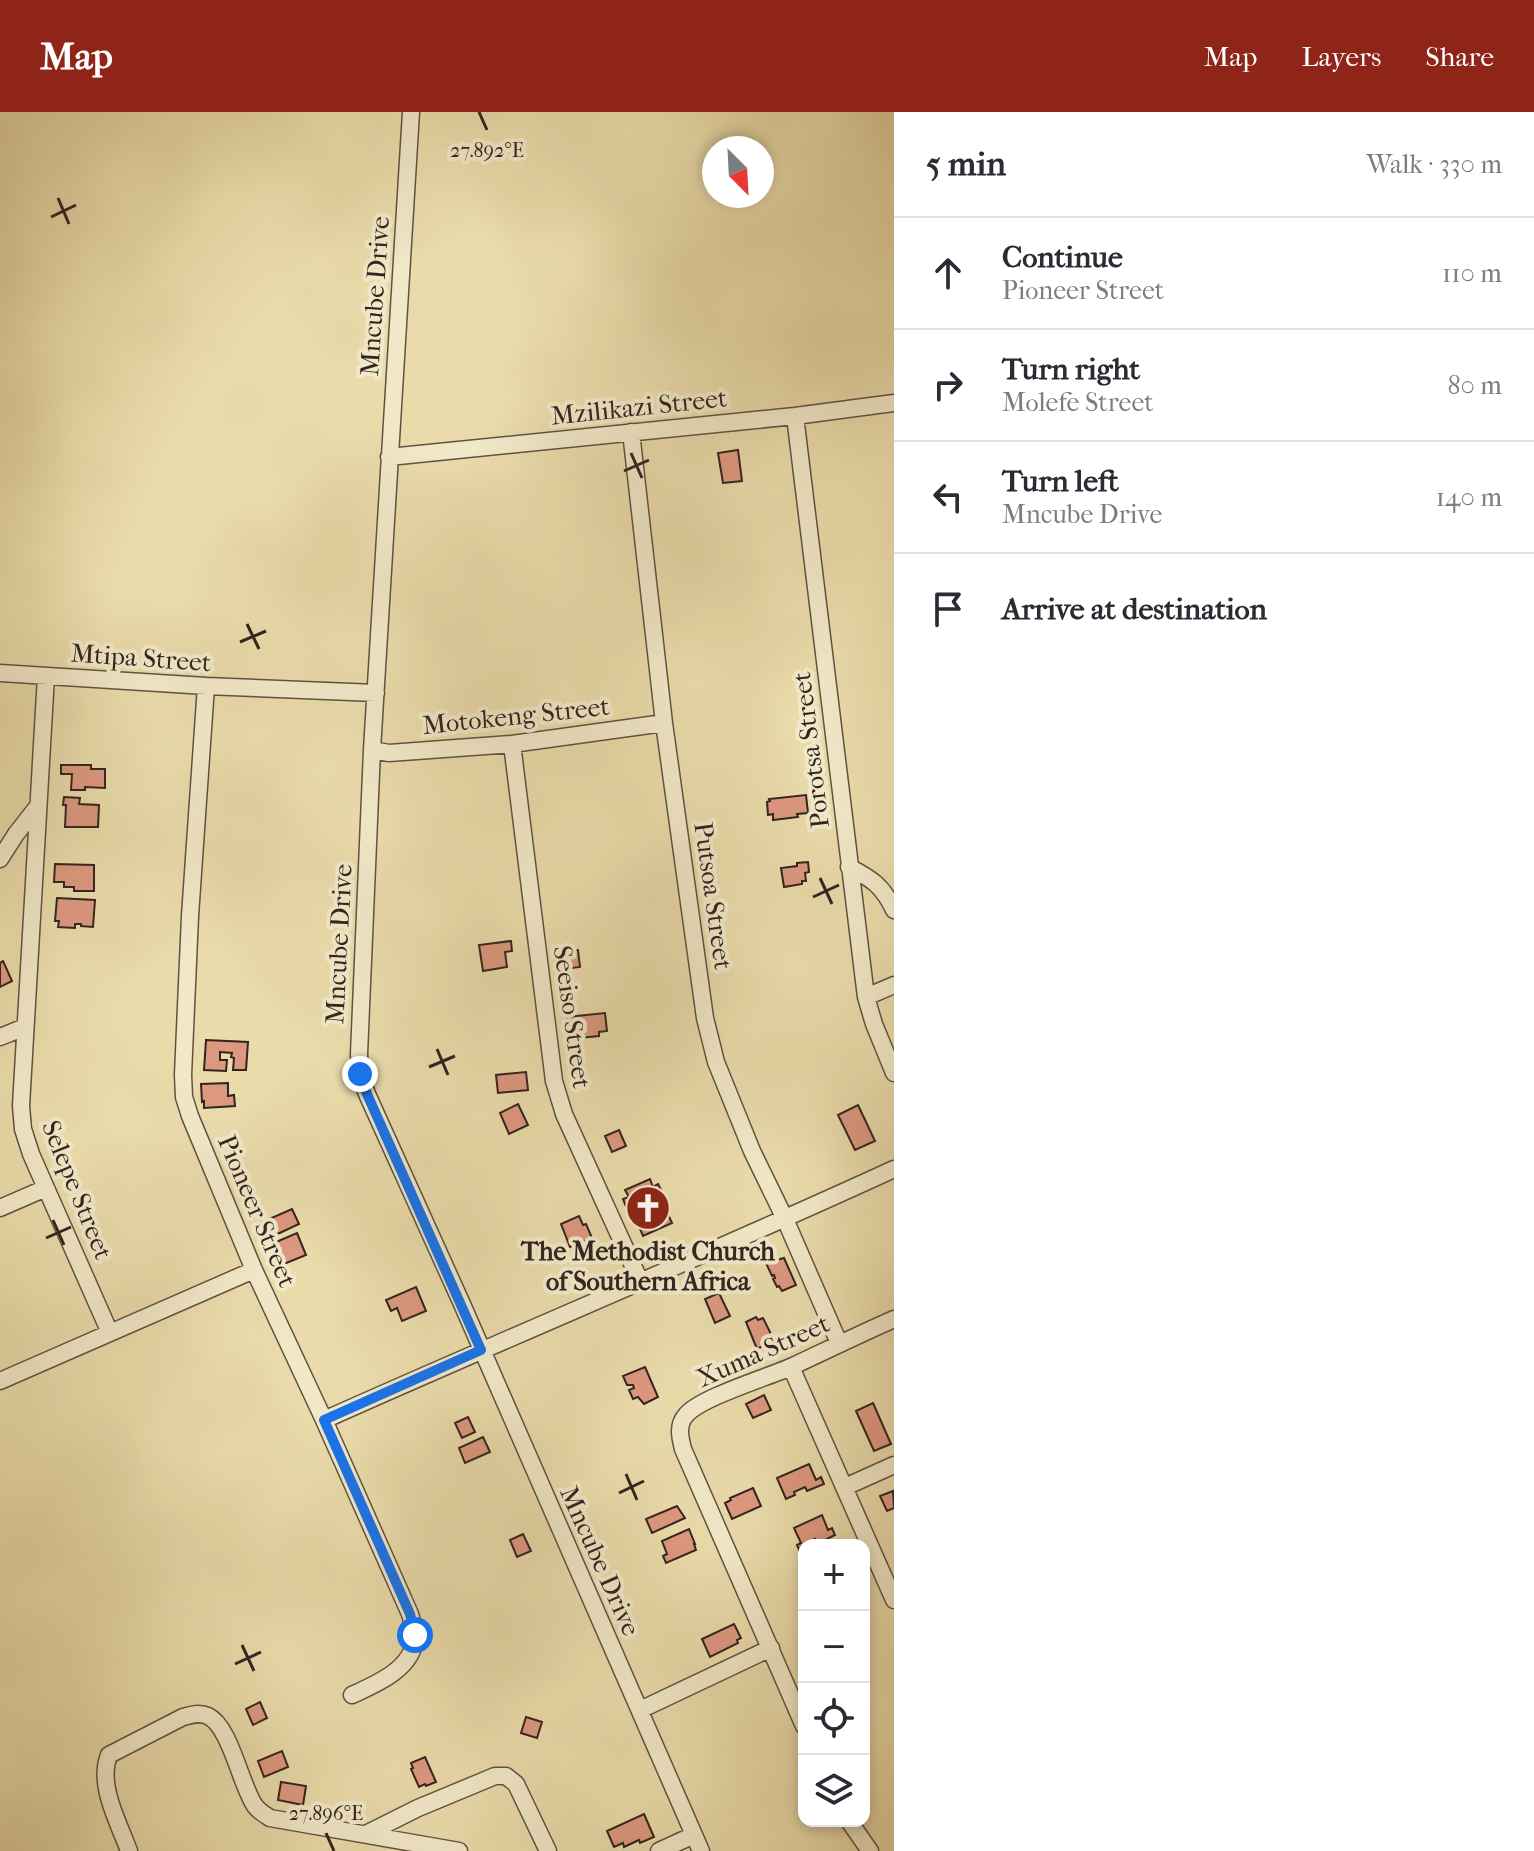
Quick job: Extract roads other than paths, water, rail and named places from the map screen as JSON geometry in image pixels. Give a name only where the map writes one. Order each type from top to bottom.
[{"type":"street","name":"Mncube Drive","points":[[411,112],[372,750],[360,1074],[698,1843]]},
{"type":"street","name":"Mzilikazi Street","points":[[389,457],[795,416],[894,403]]},
{"type":"street","name":"Porotsa Street","points":[[795,416],[866,997],[894,1073]]},
{"type":"street","name":"Putsoa Street","points":[[631,432],[664,723],[705,1018],[716,1062],[752,1151],[839,1343]]},
{"type":"street","name":"Mtipa Street","points":[[0,673],[376,693]]},
{"type":"street","name":"Selepe Street","points":[[46,676],[25,1027],[21,1106],[23,1129],[31,1154],[110,1333]]},
{"type":"street","name":"Pioneer Street","points":[[206,686],[190,916],[184,1097],[254,1270],[410,1614],[415,1635],[413,1650],[402,1666],[352,1695]]},
{"type":"street","name":"Motokeng Street","points":[[372,750],[389,753],[512,744],[664,723]]},
{"type":"street","name":"Seeiso Street","points":[[512,744],[554,1081],[564,1114],[640,1281]]},
{"type":"street","points":[[0,859],[38,806]]},
{"type":"street","points":[[849,867],[873,880],[887,895],[894,910]]},
{"type":"street","points":[[866,997],[894,985]]},
{"type":"street","points":[[0,1037],[25,1027]]},
{"type":"street","points":[[324,1420],[894,1169]]},
{"type":"street","points":[[0,1208],[46,1188]]},
{"type":"street","points":[[0,1381],[254,1270]]},
{"type":"street","name":"Xuma Street","points":[[771,1648],[683,1449],[679,1433],[685,1416],[706,1401],[791,1367],[894,1319]]},
{"type":"street","points":[[791,1367],[894,1600]]},
{"type":"street","points":[[845,1487],[894,1465]]},
{"type":"street","points":[[640,1710],[771,1648],[798,1712]]},
{"type":"street","points":[[129,1851],[108,1793],[105,1764],[109,1755],[183,1717],[195,1714],[206,1715],[224,1734],[255,1807],[270,1818],[459,1851]]},
{"type":"street","points":[[366,1834],[495,1776],[506,1776],[516,1784],[548,1851]]},
{"type":"street","points":[[853,1827],[870,1851]]},
{"type":"street","points":[[659,1851],[698,1843]]},
{"type":"place","name":"The Methodist Church of Southern Africa","points":[[648,1208]]}]
